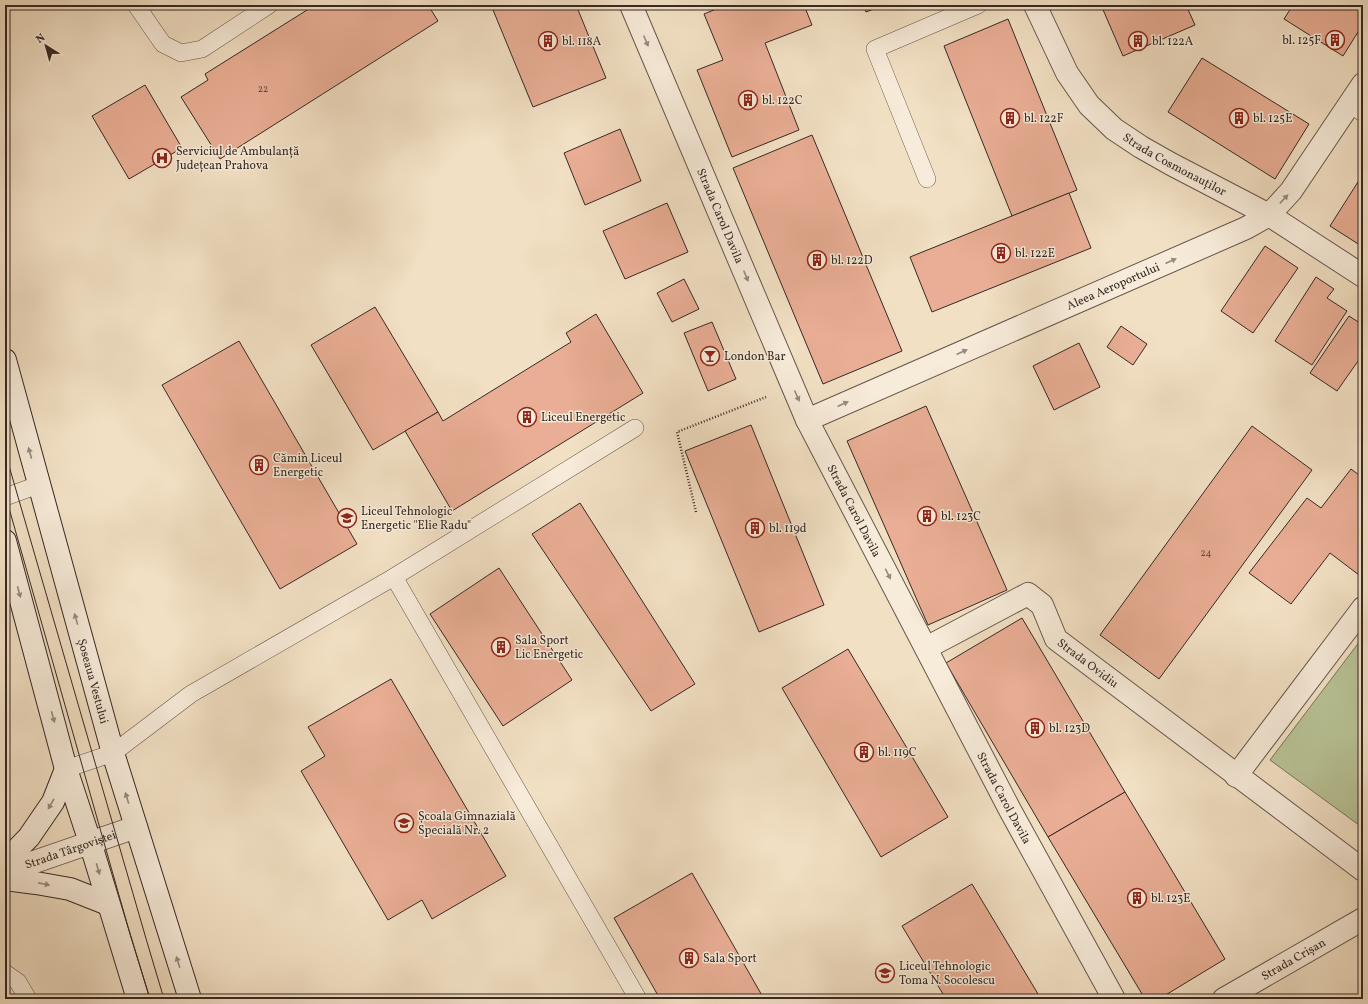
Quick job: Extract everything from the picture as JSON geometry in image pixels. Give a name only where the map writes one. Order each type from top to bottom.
[{"type":"street","name":"Strada Carol Davila","points":[[631,5],[808,420],[1010,810],[1114,999]]},
{"type":"street","name":"Strada Cosmonauților","points":[[1035,5],[1067,73],[1089,105],[1114,129],[1141,147],[1171,164],[1269,215],[1363,276]]},
{"type":"street","name":"Aleea Aeroportului","points":[[808,420],[1246,228],[1269,215],[1291,191],[1356,109],[1363,84]]},
{"type":"street","name":"Șoseaua Vestului","points":[[5,360],[38,485],[113,753],[190,999]]},
{"type":"street","points":[[5,541],[66,769],[138,999]]},
{"type":"street","name":"Strada Ovidiu","points":[[926,648],[1028,594],[1042,605],[1056,639],[1236,776],[1363,870]]},
{"type":"street","points":[[1236,776],[1363,608]]},
{"type":"street","points":[[5,862],[29,837],[53,802],[66,769]]},
{"type":"street","name":"Strada Târgoviștei","points":[[5,872],[136,826]]},
{"type":"street","points":[[5,879],[70,889],[108,904]]},
{"type":"street","name":"Strada Crișan","points":[[1224,999],[1363,919]]},
{"type":"lane","points":[[136,5],[163,44],[180,54],[202,49],[269,5]]},
{"type":"lane","points":[[927,179],[875,49],[978,5]]},
{"type":"lane","points":[[66,769],[113,753],[191,694],[394,577],[635,428]]},
{"type":"lane","points":[[5,497],[38,485]]},
{"type":"lane","points":[[394,577],[638,999]]},
{"type":"lane","points":[[5,973],[18,982],[28,999]]},
{"type":"path","points":[[696,512],[677,432],[793,386]]},
{"type":"green space","points":[[1363,637],[1363,828],[1270,760]]},
{"type":"building","points":[[315,5],[428,5],[438,21],[220,159],[181,97],[208,80],[205,74]]},
{"type":"building","name":"bl. 118A","points":[[491,5],[576,5],[606,78],[533,107]]},
{"type":"building","name":"bl. 122C","points":[[726,5],[804,5],[812,25],[765,43],[799,130],[732,157],[697,70],[723,60],[704,14]]},
{"type":"building","points":[[863,5],[884,5],[866,12]]},
{"type":"building","name":"bl. 122A","points":[[1101,5],[1186,5],[1195,25],[1123,56]]},
{"type":"building","name":"bl. 125F","points":[[1293,5],[1363,5],[1363,24],[1343,56],[1284,19]]},
{"type":"building","name":"bl. 122F","points":[[1008,19],[1077,190],[1012,216],[944,46]]},
{"type":"building","name":"bl. 125E","points":[[1202,58],[1309,124],[1275,179],[1168,112]]},
{"type":"building","points":[[145,85],[182,148],[129,179],[92,116]]},
{"type":"building","points":[[620,129],[641,181],[585,205],[564,153]]},
{"type":"building","name":"bl. 122D","points":[[812,135],[902,351],[823,384],[733,168]]},
{"type":"building","points":[[1363,174],[1363,247],[1330,226]]},
{"type":"building","name":"bl. 122E","points":[[1069,193],[1091,248],[932,312],[910,257]]},
{"type":"building","points":[[667,203],[688,252],[625,279],[603,231]]},
{"type":"building","points":[[1265,246],[1298,268],[1253,333],[1221,311]]},
{"type":"building","points":[[1316,277],[1334,289],[1327,298],[1347,311],[1312,365],[1275,341]]},
{"type":"building","points":[[684,279],[699,309],[672,322],[657,293]]},
{"type":"building","points":[[375,307],[438,412],[373,450],[311,345]]},
{"type":"building","name":"Liceul Energetic","points":[[596,314],[643,393],[452,511],[405,431],[438,412],[443,421],[571,342],[566,333]]},
{"type":"building","points":[[1349,316],[1363,325],[1363,354],[1337,391],[1310,373]]},
{"type":"building","name":"London Bar","points":[[712,322],[736,379],[708,391],[684,333]]},
{"type":"building","points":[[1121,326],[1147,344],[1133,365],[1107,347]]},
{"type":"building","name":"Cămin Liceul Energetic","points":[[239,341],[357,544],[280,589],[162,385]]},
{"type":"building","points":[[1079,343],[1100,387],[1054,410],[1033,366]]},
{"type":"building","name":"bl. 123C","points":[[926,406],[1007,590],[928,625],[847,441]]},
{"type":"building","name":"bl. 119d","points":[[751,425],[824,605],[759,632],[685,451]]},
{"type":"building","points":[[1252,426],[1312,470],[1159,679],[1100,635]]},
{"type":"building","points":[[1351,469],[1363,478],[1363,578],[1330,553],[1291,604],[1249,573],[1307,498],[1321,508]]},
{"type":"building","points":[[580,503],[695,684],[651,711],[532,534]]},
{"type":"building","name":"Sala Sport Lic Energetic","points":[[499,568],[572,680],[503,726],[430,614]]},
{"type":"building","name":"bl. 123D","points":[[1022,618],[1125,792],[1048,837],[946,663]]},
{"type":"building","name":"bl. 119C","points":[[848,649],[948,817],[881,857],[782,688]]},
{"type":"building","name":"Școala Gimnazială Specială Nr. 2","points":[[391,679],[506,876],[432,919],[422,900],[388,920],[301,771],[325,756],[308,727]]},
{"type":"building","name":"bl. 123E","points":[[1125,792],[1225,959],[1159,999],[1145,999],[1048,837]]},
{"type":"building","name":"Sala Sport","points":[[692,873],[764,999],[660,999],[614,918]]},
{"type":"building","points":[[972,884],[1041,999],[946,999],[902,926]]},
{"type":"tram line","points":[[5,452],[164,999]]},
{"type":"tram line","points":[[5,494],[130,934],[150,999]]},
{"type":"place","name":"bl. 125F","points":[[1335,40]]},
{"type":"place","name":"bl. 118A","points":[[548,41]]},
{"type":"place","name":"bl. 122A","points":[[1138,41]]},
{"type":"place","name":"bl. 122C","points":[[748,100]]},
{"type":"place","name":"bl. 122F","points":[[1010,118]]},
{"type":"place","name":"bl. 125E","points":[[1239,118]]},
{"type":"place","name":"Serviciul de Ambulanță Județean Prahova","points":[[162,158]]},
{"type":"place","name":"bl. 122E","points":[[1001,253]]},
{"type":"place","name":"bl. 122D","points":[[817,260]]},
{"type":"place","name":"London Bar","points":[[710,356]]},
{"type":"place","name":"Liceul Energetic","points":[[527,417]]},
{"type":"place","name":"Cămin Liceul Energetic","points":[[259,465]]},
{"type":"place","name":"bl. 123C","points":[[927,516]]},
{"type":"place","name":"Liceul Tehnologic Energetic \"Elie Radu\"","points":[[347,518]]},
{"type":"place","name":"bl. 119d","points":[[755,528]]},
{"type":"place","name":"Sala Sport Lic Energetic","points":[[501,647]]},
{"type":"place","name":"bl. 123D","points":[[1035,728]]},
{"type":"place","name":"bl. 119C","points":[[864,752]]},
{"type":"place","name":"Școala Gimnazială Specială Nr. 2","points":[[404,823]]},
{"type":"place","name":"bl. 123E","points":[[1137,898]]},
{"type":"place","name":"Sala Sport","points":[[689,958]]},
{"type":"place","name":"Liceul Tehnologic Toma N. Socolescu","points":[[885,973]]}]
